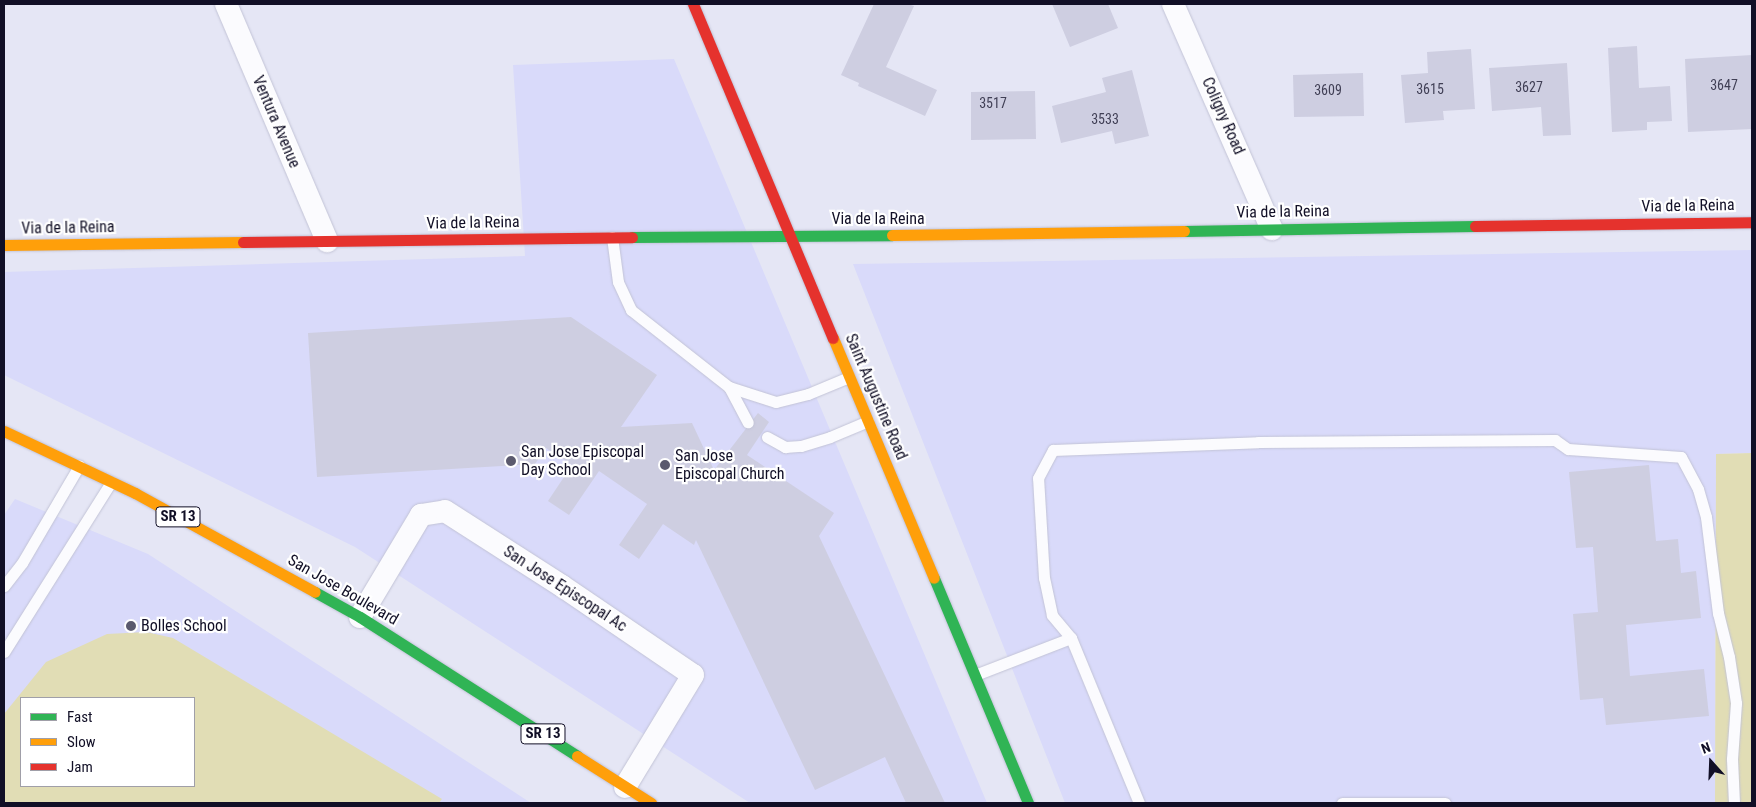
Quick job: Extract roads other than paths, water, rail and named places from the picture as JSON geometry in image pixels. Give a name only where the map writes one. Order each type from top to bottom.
[{"type":"street","name":"Ventura Avenue","points":[[226,4],[327,241]]},
{"type":"street","name":"Saint Augustine Road","points":[[693,4],[1028,803]]},
{"type":"street","name":"Coligny Road","points":[[1173,4],[1272,229]]},
{"type":"street","name":"Via de la Reina","points":[[4,245],[927,235],[1752,222]]},
{"type":"street","name":"San Jose Boulevard","points":[[4,431],[112,482],[360,616],[651,803]]},
{"type":"street","name":"San Jose Episcopal Ac","points":[[360,616],[421,515],[429,513],[445,511],[562,586],[693,675],[626,787]]},
{"type":"lane","points":[[612,237],[618,282],[631,310],[729,387],[776,402],[808,394],[850,377]]},
{"type":"lane","points":[[729,387],[748,422]]},
{"type":"lane","points":[[767,437],[785,447],[801,446],[830,437],[868,421]]},
{"type":"lane","points":[[1139,803],[1071,638],[1052,615],[1044,578],[1038,478],[1054,450],[1258,442],[1555,440],[1568,449],[1681,457],[1698,490],[1706,518],[1718,613],[1729,656],[1736,702],[1732,759],[1734,803]]},
{"type":"lane","points":[[4,586],[22,563],[79,466]]},
{"type":"lane","points":[[4,652],[112,482]]},
{"type":"lane","points":[[975,675],[1071,638]]},
{"type":"lane","points":[[1342,803],[1445,803]]},
{"type":"place","name":"San Jose Episcopal Day School","points":[[511,461]]},
{"type":"place","name":"San Jose Episcopal Church","points":[[665,465]]},
{"type":"place","name":"Bolles School","points":[[131,626]]}]
